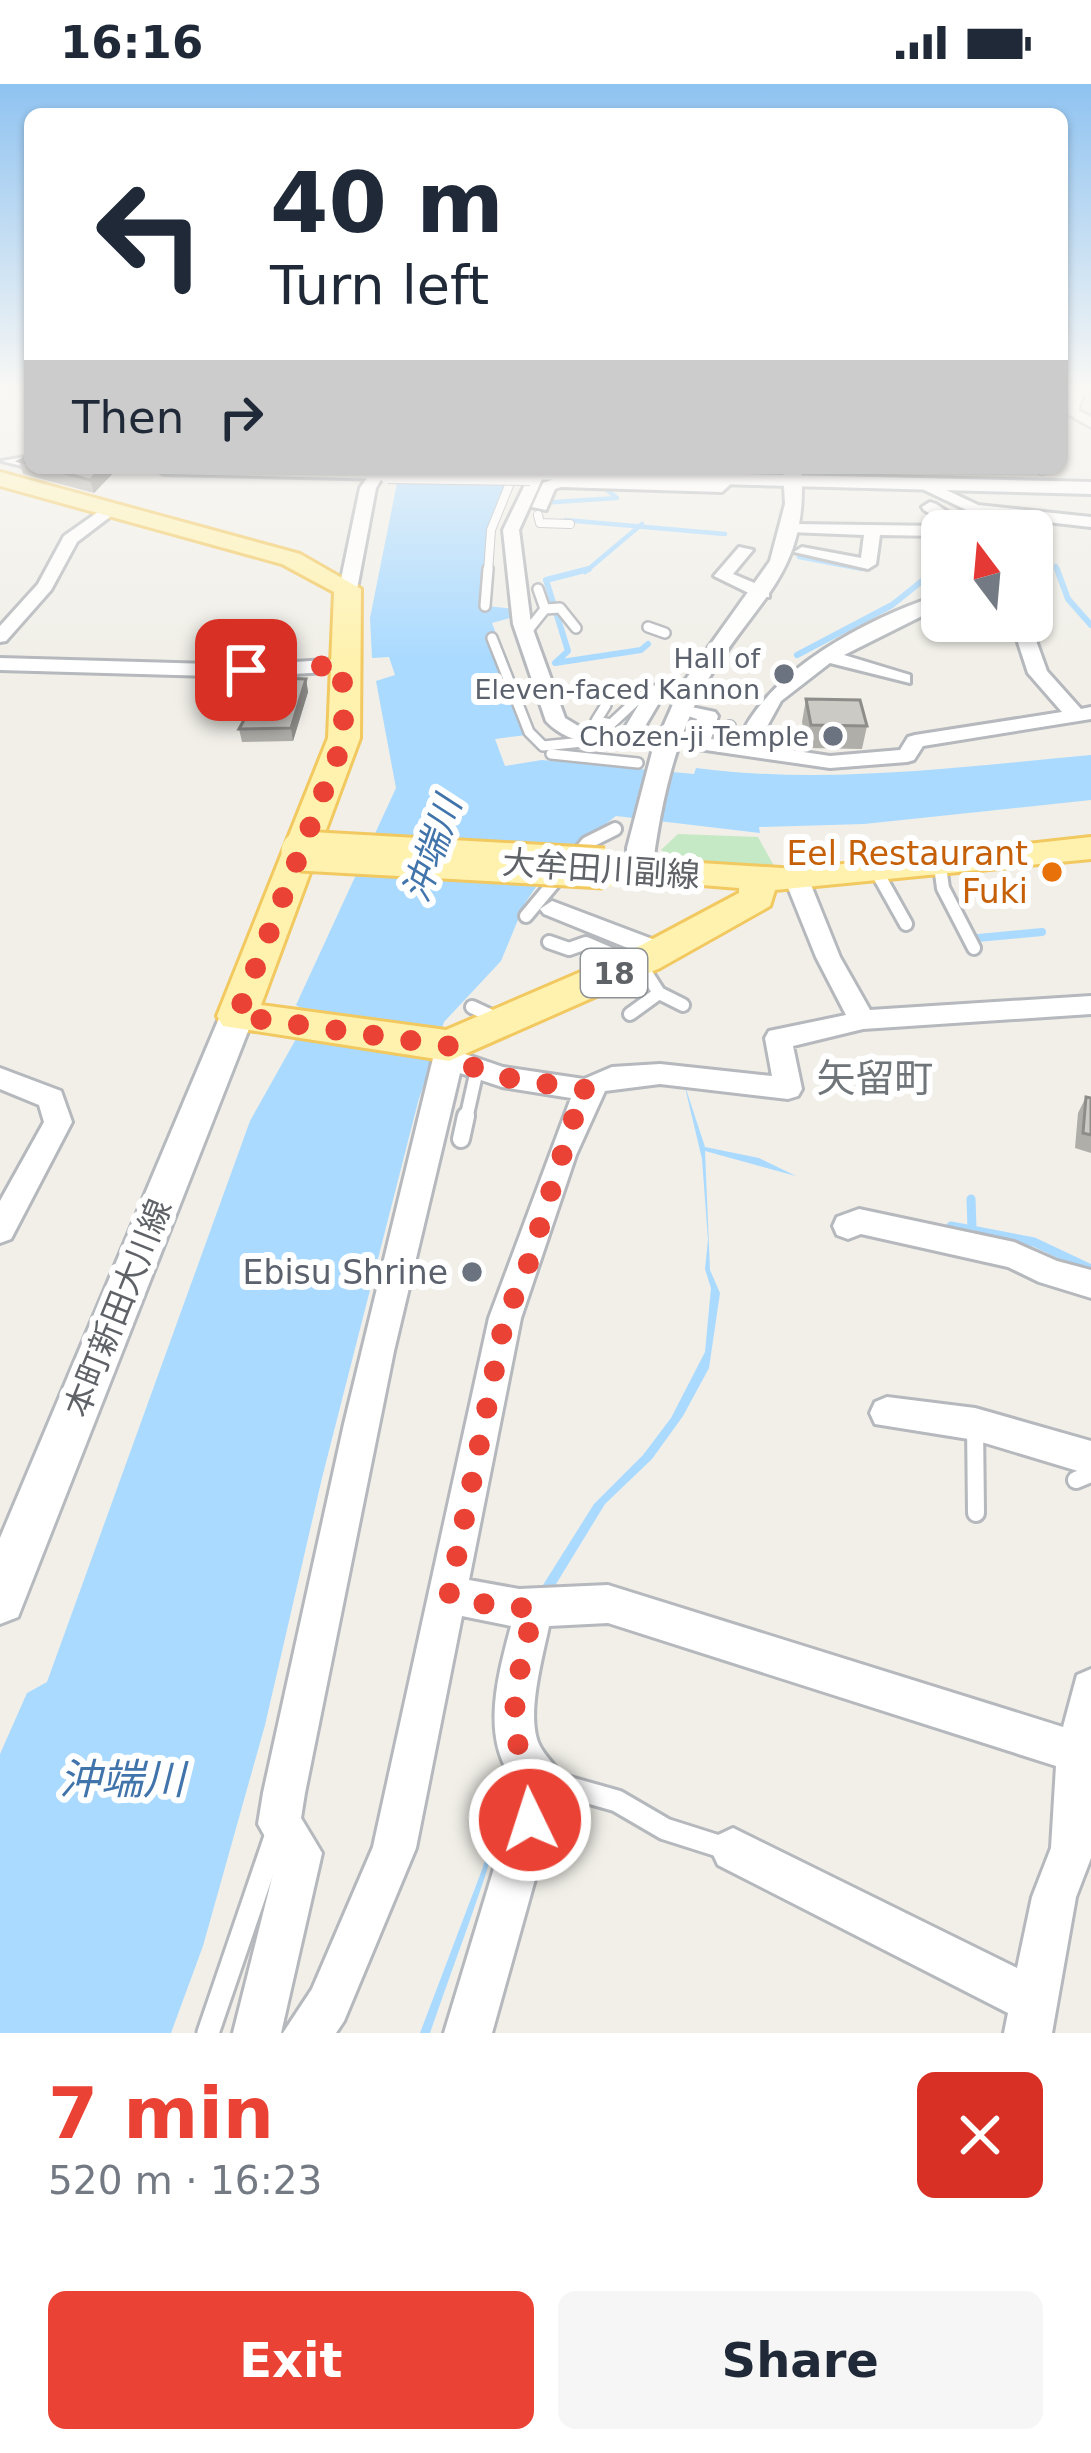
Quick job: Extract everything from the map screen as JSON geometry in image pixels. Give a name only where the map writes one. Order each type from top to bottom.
[{"type":"main road","points":[[34,477],[112,510],[291,559],[348,590],[342,665],[344,739],[242,1017]]},
{"type":"main road","points":[[816,477],[898,484],[982,477]]},
{"type":"main road","points":[[1046,477],[1091,488]]},
{"type":"main road","name":"大牟田川副線","points":[[301,851],[624,853],[757,879],[797,880],[878,874],[938,878],[1091,848]]},
{"type":"main road","name":"大牟田川副線","points":[[242,1017],[459,1059],[489,1015],[648,968],[757,898],[757,879]]},
{"type":"main road","name":"本町新田大川線","points":[[0,1599],[242,1017]]},
{"type":"street","points":[[348,590],[368,488],[377,477]]},
{"type":"street","points":[[529,516],[535,477]]},
{"type":"street","points":[[717,477],[722,487],[559,482],[546,489],[529,516],[511,530],[525,634],[556,721],[565,730],[608,739],[631,734],[651,699],[666,688],[708,716],[700,743],[830,762],[907,757],[915,741],[1084,714]]},
{"type":"street","points":[[624,853],[688,699],[763,593],[795,529],[793,477]]},
{"type":"street","points":[[1025,510],[1037,477]]},
{"type":"street","points":[[924,479],[985,510]]},
{"type":"street","points":[[898,484],[937,510]]},
{"type":"street","points":[[0,637],[45,586],[70,539],[112,510]]},
{"type":"street","points":[[1053,521],[1086,528]]},
{"type":"street","points":[[795,529],[921,531]]},
{"type":"street","points":[[802,552],[868,564],[873,531]]},
{"type":"street","points":[[745,550],[722,576],[763,593]]},
{"type":"street","points":[[745,747],[756,716],[780,686],[921,610]]},
{"type":"street","points":[[1027,642],[1038,673],[1084,714]]},
{"type":"street","points":[[831,657],[903,679]]},
{"type":"street","points":[[0,664],[62,670],[342,665]]},
{"type":"street","points":[[797,880],[830,961],[862,1019]]},
{"type":"street","points":[[545,906],[648,968]]},
{"type":"street","points":[[281,2029],[300,1853],[279,1824],[435,1102],[459,1059],[589,1090],[622,1076],[788,1089],[778,1038],[817,1034],[862,1019],[1091,1005]]},
{"type":"street","points":[[0,1078],[51,1097],[58,1123],[0,1231]]},
{"type":"street","points":[[281,2029],[328,2005],[394,1848],[505,1318],[526,1271],[573,1120],[589,1090]]},
{"type":"street","points":[[848,1226],[860,1221],[1014,1255],[1050,1273],[1091,1284]]},
{"type":"street","points":[[887,1413],[967,1416],[1086,1461]]},
{"type":"street","points":[[449,1595],[526,1608],[608,1604],[1078,1752]]},
{"type":"street","points":[[468,2033],[542,1779],[526,1769],[515,1743],[526,1608]]},
{"type":"street","points":[[733,1850],[1030,2016],[1054,1897],[1082,1854],[1078,1752],[1091,1688]]},
{"type":"lane","points":[[491,530],[533,477]]},
{"type":"lane","points":[[485,606],[491,530],[508,508],[570,524]]},
{"type":"lane","points":[[486,570],[499,568],[513,556]]},
{"type":"lane","points":[[538,589],[545,609]]},
{"type":"lane","points":[[525,634],[545,609],[560,608],[576,628]]},
{"type":"lane","points":[[648,627],[665,633]]},
{"type":"lane","points":[[493,638],[529,732],[552,755],[638,763]]},
{"type":"lane","points":[[606,705],[596,721],[606,725],[621,722],[640,698],[651,699]]},
{"type":"lane","points":[[730,726],[727,740],[745,747]]},
{"type":"lane","points":[[543,746],[608,739]]},
{"type":"lane","points":[[526,916],[545,906],[587,843],[624,853]]},
{"type":"lane","points":[[878,874],[906,925]]},
{"type":"lane","points":[[938,878],[971,942]]},
{"type":"lane","points":[[549,942],[569,949],[586,943],[648,968],[683,1005]]},
{"type":"lane","points":[[630,1015],[648,968]]},
{"type":"lane","points":[[459,1059],[461,1139]]},
{"type":"lane","points":[[967,1416],[976,1513]]},
{"type":"lane","points":[[542,1779],[598,1800],[617,1801],[664,1829],[733,1850]]},
{"type":"lane","points":[[208,2033],[279,1824]]},
{"type":"green space","points":[[678,834],[758,837],[774,866],[673,860],[661,850]]},
{"type":"water","name":"沖端川","points":[[512,477],[492,536],[487,606],[515,609],[517,616],[492,623],[534,734],[495,739],[505,766],[542,760],[694,774],[696,768],[844,775],[1091,755],[1091,800],[864,824],[759,827],[760,833],[616,816],[550,867],[525,903],[501,961],[444,1022],[418,1102],[322,1478],[265,1725],[203,1946],[171,2033],[0,2033],[0,1754],[27,1693],[47,1682],[250,1121],[310,1014],[296,1005],[396,788],[376,681],[395,675],[389,657],[372,658],[370,618],[397,483]]},
{"type":"water","points":[[684,1083],[705,1147],[759,1158],[796,1176],[705,1151],[710,1270],[720,1293],[709,1368],[652,1459],[605,1504],[553,1589],[543,1585],[594,1504],[643,1455],[671,1418],[705,1352],[711,1288],[705,1269],[708,1240],[702,1159]]},
{"type":"water","points":[[527,1709],[510,1793],[486,1873],[430,2033],[420,2033],[483,1867]]},
{"type":"building","points":[[278,678],[306,679],[291,728],[239,729],[264,684],[275,685]]},
{"type":"building","points":[[806,699],[860,700],[867,726],[811,725]]},
{"type":"building","points":[[1086,1097],[1091,1098],[1091,1135],[1083,1133]]},
{"type":"waterway","points":[[538,518],[540,503],[617,498],[602,486]]},
{"type":"waterway","points":[[565,520],[639,526]]},
{"type":"waterway","points":[[588,569],[639,526]]},
{"type":"waterway","points":[[639,526],[725,534]]},
{"type":"waterway","points":[[799,557],[862,569]]},
{"type":"waterway","points":[[585,572],[588,569]]},
{"type":"waterway","points":[[588,569],[546,580],[568,651],[555,663],[641,650],[648,644]]},
{"type":"waterway","points":[[1057,569],[1068,599],[1091,625]]},
{"type":"waterway","points":[[797,655],[892,605],[921,582]]},
{"type":"waterway","points":[[967,939],[1042,932]]},
{"type":"waterway","points":[[971,1199],[972,1228]]},
{"type":"waterway","points":[[951,1226],[1034,1242],[1091,1269]]},
{"type":"place","name":"Hall of Eleven-faced Kannon","points":[[784,674]]},
{"type":"place","name":"Chozen-ji Temple","points":[[833,736]]},
{"type":"place","name":"Eel Restaurant Fuki","points":[[1052,872]]},
{"type":"place","name":"Ebisu Shrine","points":[[472,1272]]},
{"type":"district","name":"矢留町","points":[[875,1078]]},
{"type":"route","points":[[246,670],[342,665],[344,739],[237,1016],[449,1046],[452,1060],[477,1070],[589,1090],[573,1120],[526,1271],[505,1318],[449,1595],[497,1607],[534,1608],[515,1743],[526,1769],[542,1779],[530,1820]]}]
